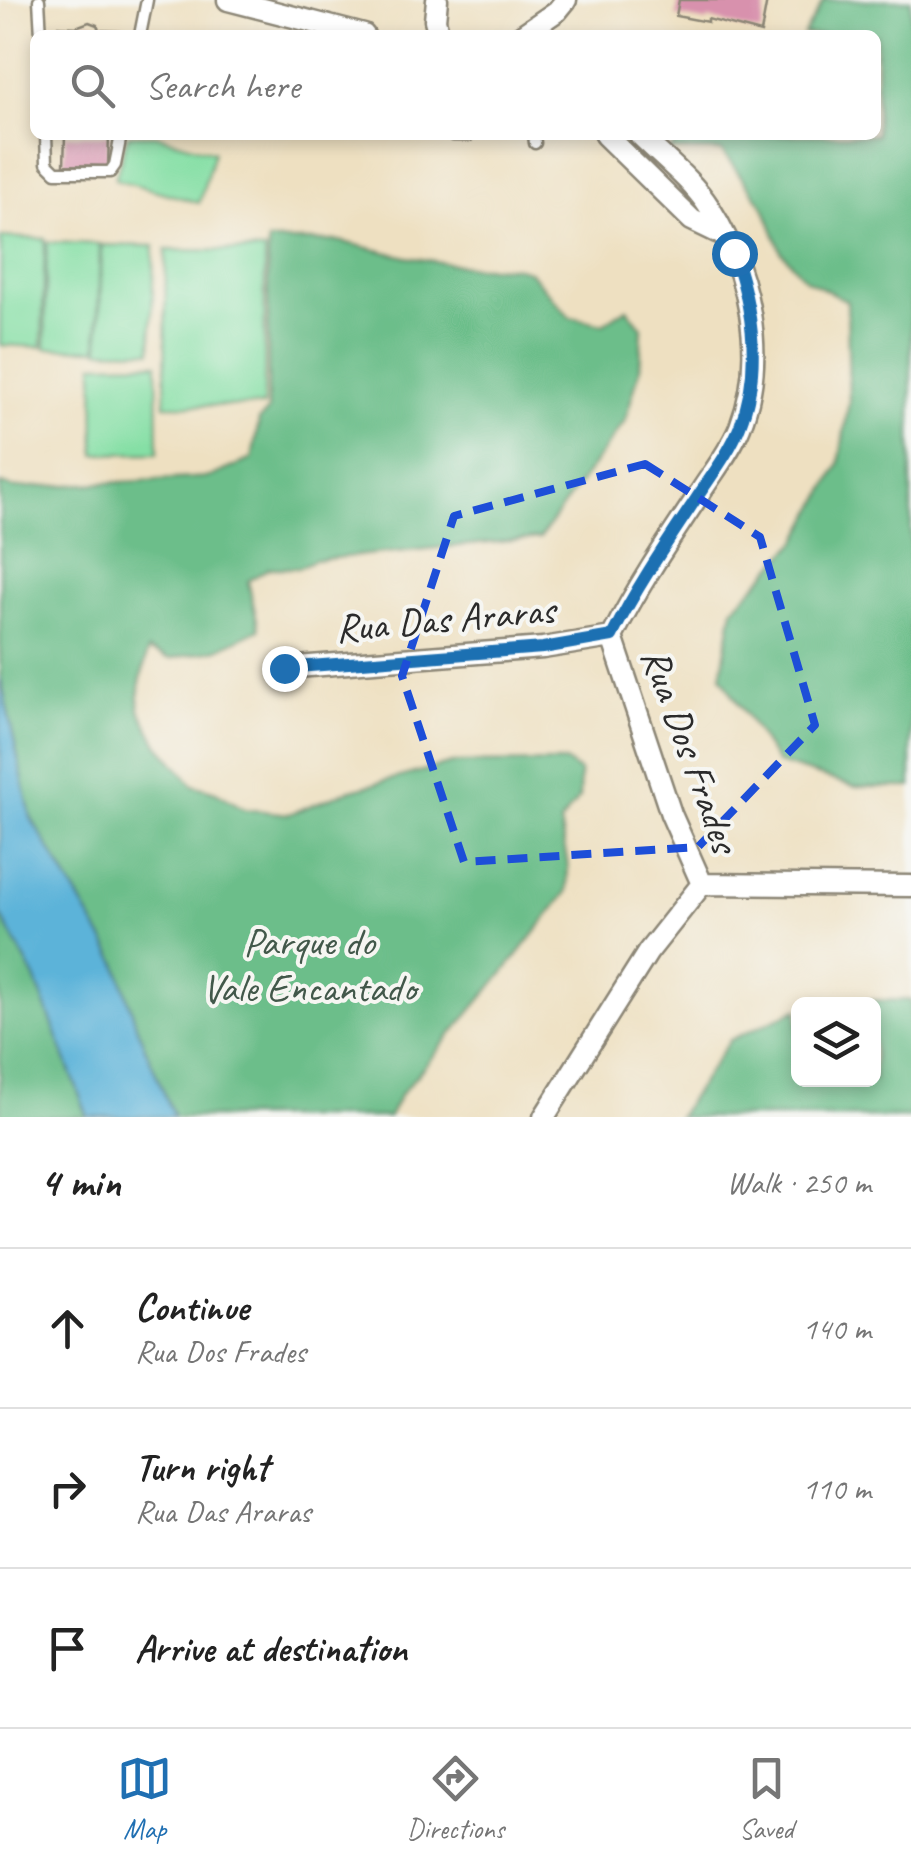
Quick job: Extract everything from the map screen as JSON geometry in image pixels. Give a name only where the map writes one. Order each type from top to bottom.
[{"type":"street","points":[[228,0],[345,30]]},
{"type":"street","points":[[437,0],[438,30]]},
{"type":"street","points":[[536,30],[566,0]]},
{"type":"street","points":[[610,140],[692,220],[723,235]]},
{"type":"street","points":[[645,140],[664,160],[647,176]]},
{"type":"street","name":"Rua Dos Frades","points":[[664,160],[708,204],[734,253],[749,306],[752,370],[739,429],[612,636],[672,814],[702,884],[911,886]]},
{"type":"street","name":"Rua Das Araras","points":[[284,668],[543,648],[612,636]]},
{"type":"street","points":[[544,1117],[648,952],[702,884]]},
{"type":"lane","points":[[39,0],[40,30]]},
{"type":"lane","points":[[141,30],[147,0]]},
{"type":"lane","points":[[46,140],[48,163],[56,172],[110,172],[116,165],[120,140]]},
{"type":"highlighted area","points":[[645,464],[760,537],[815,725],[698,847],[464,862],[402,676],[454,516]]},
{"type":"green space","points":[[824,0],[911,0],[911,787],[856,787],[777,763],[721,676],[733,609],[798,540],[839,465],[849,400],[847,301],[805,279],[781,251],[764,207],[722,151],[669,150],[682,140],[881,140],[881,30],[807,30]]},
{"type":"green space","points":[[127,140],[173,140],[214,152],[199,203],[115,179]]},
{"type":"green space","points":[[1,237],[45,239],[42,347],[0,345]]},
{"type":"green space","name":"Parque do Vale Encantado","points":[[268,241],[339,241],[473,267],[514,267],[529,271],[570,317],[603,324],[627,308],[642,328],[640,369],[625,421],[540,538],[314,560],[298,568],[269,568],[248,581],[259,629],[218,649],[170,659],[148,650],[139,687],[139,709],[158,744],[193,785],[216,792],[245,809],[289,814],[348,791],[452,763],[566,762],[580,772],[579,798],[560,823],[568,866],[567,892],[400,1095],[389,1117],[174,1117],[137,1028],[117,963],[31,818],[0,676],[0,484],[15,488],[210,477],[252,459],[259,420],[268,411]]},
{"type":"green space","points":[[47,242],[100,244],[97,349],[45,348]]},
{"type":"green space","points":[[102,245],[154,246],[151,351],[99,350]]},
{"type":"green space","points":[[166,250],[265,251],[264,406],[165,405]]},
{"type":"green space","points":[[157,363],[158,453],[95,454],[94,364]]},
{"type":"green space","points":[[0,913],[35,978],[88,1117],[0,1117]]},
{"type":"green space","points":[[881,1000],[911,1000],[911,1117],[678,1117],[730,1040],[791,1012],[791,1087],[881,1087]]},
{"type":"water","points":[[0,676],[31,818],[117,963],[137,1028],[174,1117],[88,1117],[35,978],[0,913]]},
{"type":"building","points":[[679,0],[767,0],[762,30],[676,16]]},
{"type":"building","points":[[89,22],[99,30],[58,30],[58,26],[76,27]]},
{"type":"building","points":[[65,140],[109,140],[108,166],[64,165]]},
{"type":"route","points":[[284,668],[543,648],[612,636],[628,604],[739,429],[748,400],[752,336],[749,306],[734,253]]}]
